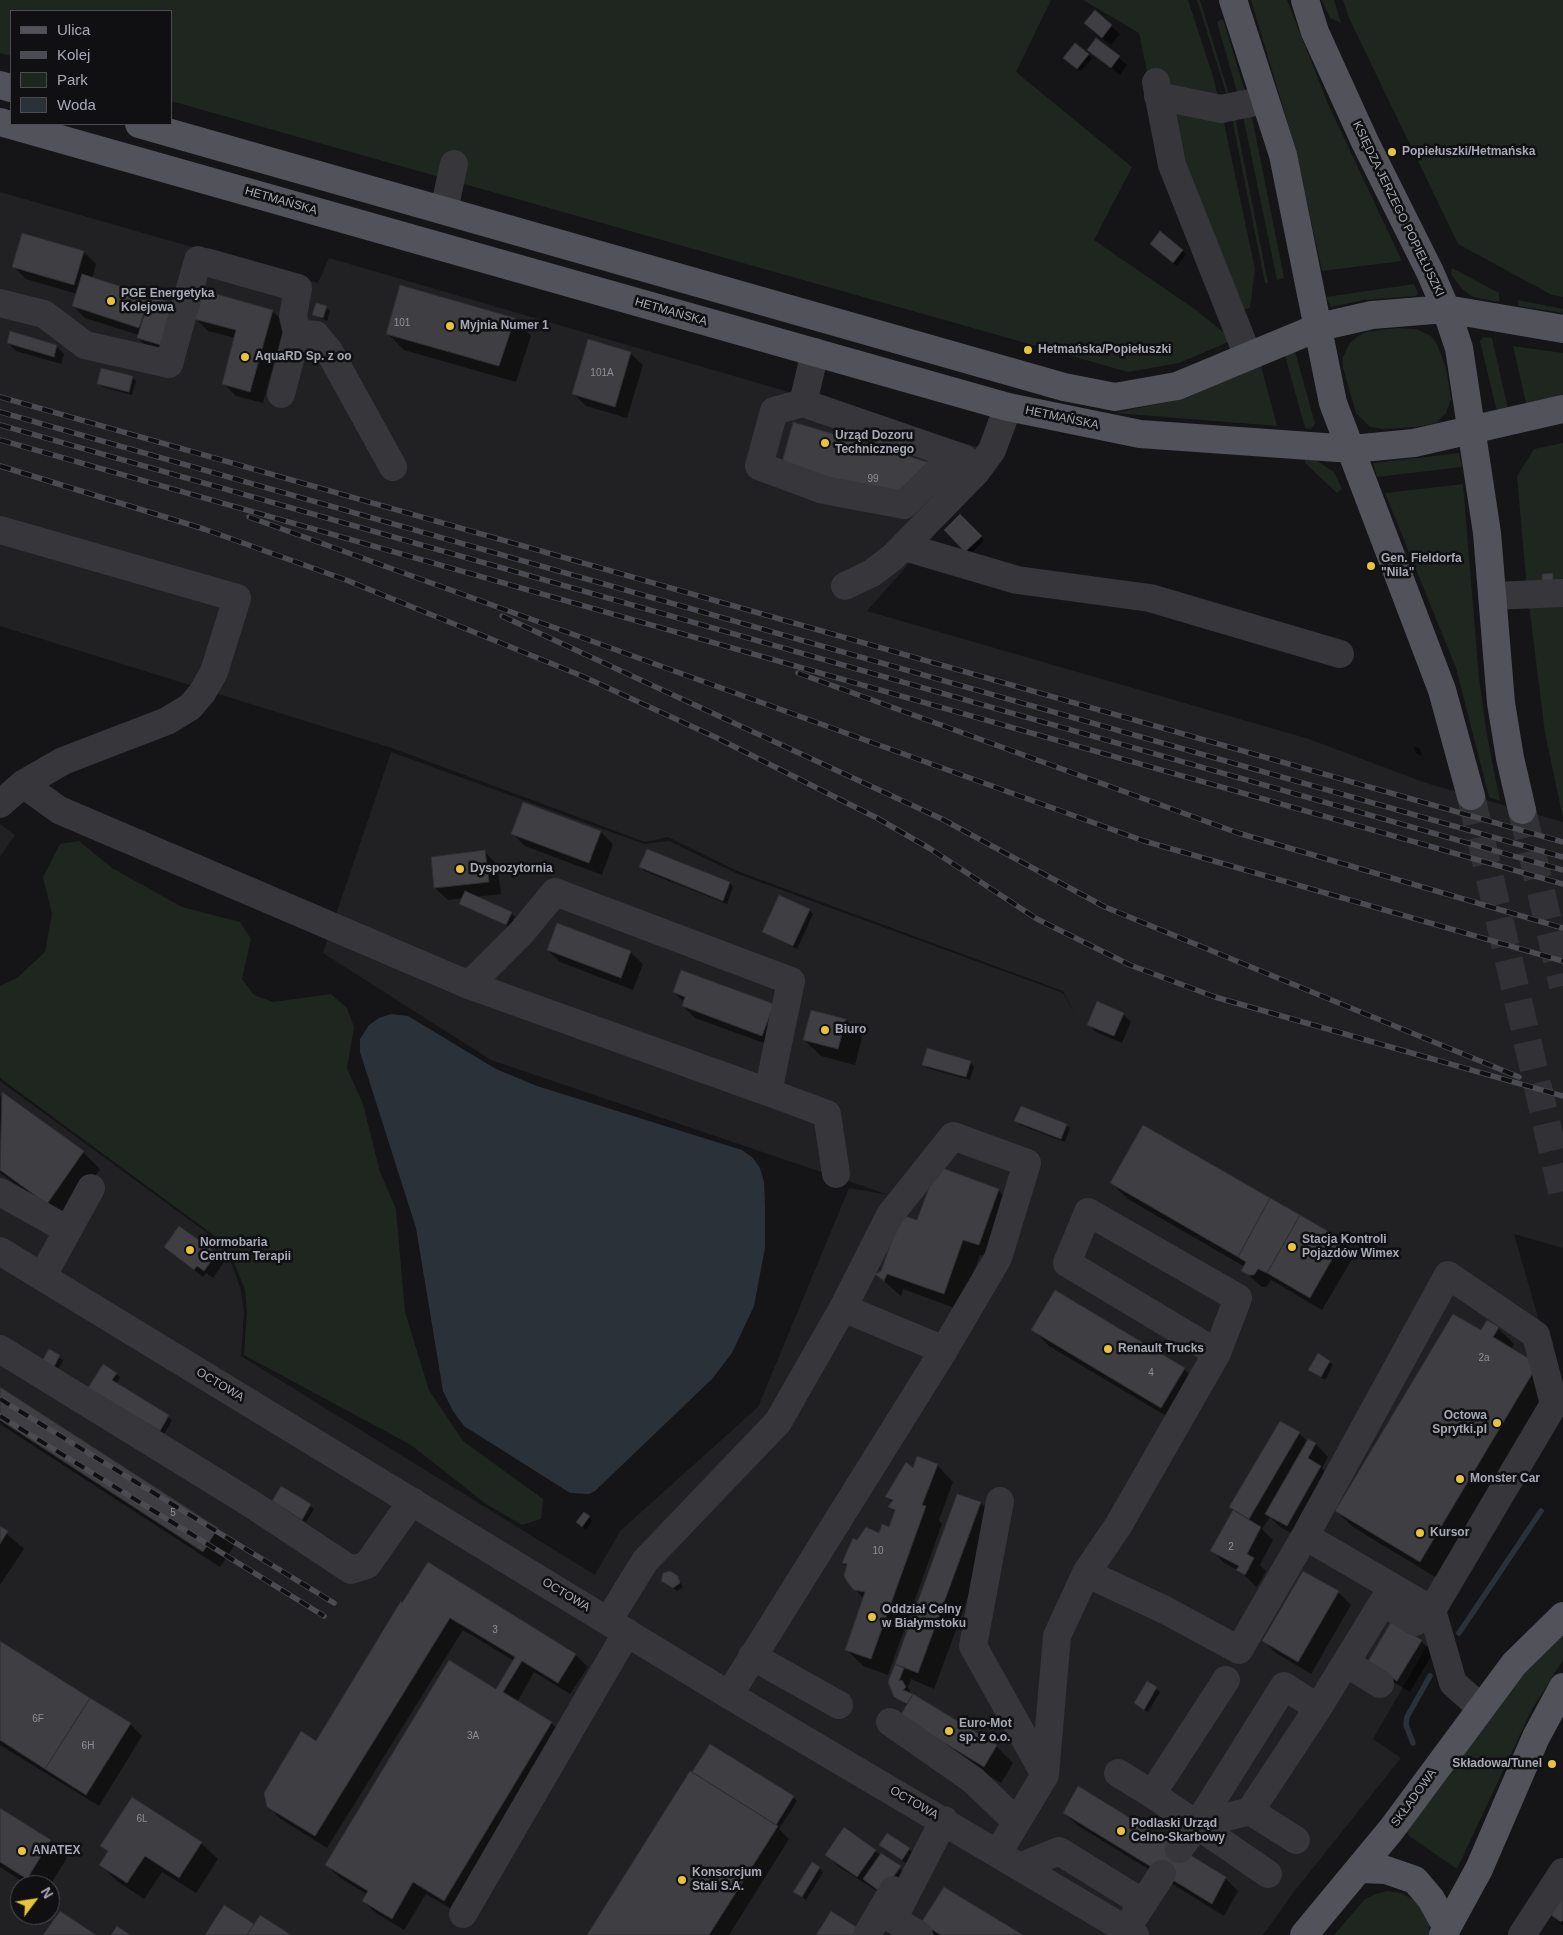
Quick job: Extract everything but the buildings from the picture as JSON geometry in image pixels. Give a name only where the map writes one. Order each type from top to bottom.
[{"type":"main road","points":[[1233,0],[1283,155],[1333,403],[1442,690],[1471,796]]},
{"type":"main road","name":"KSIĘDZA JERZEGO POPIEŁUSZKI","points":[[1304,0],[1315,32],[1365,142],[1446,309],[1563,329]]},
{"type":"main road","name":"HETMAŃSKA","points":[[11,125],[1008,407],[1140,434],[1352,449],[1414,443],[1473,431]]},
{"type":"main road","points":[[143,125],[1064,387],[1115,397],[1178,386],[1319,327],[1372,315],[1446,309],[1459,348],[1473,431],[1488,533],[1500,702],[1522,810]]},
{"type":"main road","points":[[228,186],[237,151]]},
{"type":"main road","points":[[1008,407],[1018,396],[1030,391],[1064,387]]},
{"type":"main road","points":[[1473,431],[1563,409]]},
{"type":"main road","name":"SKŁADOWA","points":[[1304,1935],[1391,1830],[1480,1707],[1514,1664],[1563,1616]]},
{"type":"main road","points":[[1445,1932],[1478,1869],[1536,1737],[1563,1687]]},
{"type":"main road","points":[[1360,1869],[1386,1870],[1415,1880],[1431,1899],[1445,1932]]},
{"type":"street","points":[[1248,356],[1172,165],[1157,89],[1221,109],[1265,100]]},
{"type":"street","points":[[444,210],[454,164]]},
{"type":"street","points":[[0,303],[44,314],[85,345],[169,364],[202,261],[298,288],[293,316],[297,333],[281,394]]},
{"type":"street","points":[[297,333],[316,335],[329,351],[394,467]]},
{"type":"street","points":[[803,403],[815,352]]},
{"type":"street","points":[[954,455],[904,505],[824,490],[758,466],[774,411],[803,403],[954,455],[965,459],[976,472]]},
{"type":"street","points":[[845,586],[872,573],[905,546],[976,472],[992,450],[1008,407]]},
{"type":"street","points":[[0,530],[237,598],[214,672],[202,693],[190,707],[167,721],[63,761],[23,784],[0,804]]},
{"type":"street","points":[[905,546],[1016,580],[1150,598],[1340,654]]},
{"type":"street","points":[[1492,596],[1563,593]]},
{"type":"street","points":[[23,784],[59,810],[469,985],[826,1114],[836,1174]]},
{"type":"street","points":[[469,985],[522,932],[555,892],[791,981],[768,1092]]},
{"type":"street","points":[[463,1914],[617,1626],[645,1561],[778,1422],[843,1308],[890,1215],[953,1136],[1027,1163],[998,1258],[944,1350],[729,1694]]},
{"type":"street","points":[[42,1276],[91,1188]]},
{"type":"street","points":[[0,1192],[68,1230]]},
{"type":"street","points":[[1144,1903],[1058,1851],[1009,1860],[1017,1822],[1045,1775],[1057,1636],[1086,1573],[1118,1526],[1217,1352],[1238,1298],[1088,1212],[1067,1263],[1217,1352]]},
{"type":"street","name":"OCTOWA","points":[[0,1251],[729,1694],[1131,1932]]},
{"type":"street","points":[[1086,1573],[1166,1610],[1239,1650],[1305,1536],[1448,1275],[1536,1335],[1554,1404],[1423,1616]]},
{"type":"street","points":[[843,1308],[944,1350]]},
{"type":"street","points":[[0,1349],[250,1503],[352,1570],[367,1565],[412,1502]]},
{"type":"street","points":[[1000,1501],[973,1646],[1045,1775]]},
{"type":"street","points":[[1305,1536],[1423,1616],[1453,1684],[1480,1707]]},
{"type":"street","points":[[1197,1825],[1250,1811],[1318,1708],[1383,1602],[1423,1616]]},
{"type":"street","points":[[752,1656],[839,1705]]},
{"type":"street","points":[[1346,1663],[1380,1684]]},
{"type":"street","points":[[1152,1794],[1226,1680]]},
{"type":"street","points":[[1179,1849],[1197,1825],[1284,1686],[1318,1708]]},
{"type":"street","points":[[890,1722],[973,1780],[1017,1822]]},
{"type":"street","points":[[1118,1773],[1152,1794],[1268,1874]]},
{"type":"street","points":[[1250,1811],[1296,1840]]},
{"type":"street","points":[[867,1935],[939,1817]]},
{"type":"street","points":[[920,1935],[893,1919],[939,1817]]},
{"type":"street","points":[[1522,1935],[1563,1872]]},
{"type":"street","points":[[1131,1932],[1144,1903],[1162,1874]]},
{"type":"shaded area","points":[[0,192],[318,283],[329,258],[1005,455],[867,611],[1309,739],[1426,783],[1563,822],[1563,1248],[1514,1234],[1563,1404],[1563,1417],[1539,1451],[1373,1739],[1401,1758],[1293,1893],[1263,1935],[0,1935],[0,1081],[225,1246],[241,1290],[244,1313],[241,1356],[595,1575],[620,1531],[758,1407],[849,1188],[889,1195],[491,1060],[323,953],[391,752],[644,844],[669,841],[738,874],[1063,993],[1075,1014],[1063,991],[737,871],[668,837],[645,842],[392,748],[0,626]]},
{"type":"shaded area","points":[[0,824],[15,835],[0,857]]},
{"type":"green space","points":[[0,0],[1051,0],[1016,72],[1132,167],[1094,240],[1196,310],[1233,340],[1179,363],[1128,372],[172,101],[172,10],[10,10],[10,56],[0,53]]},
{"type":"green space","points":[[1083,0],[1188,0],[1213,76],[1255,269],[1250,308],[1223,314],[1167,168],[1139,33]]},
{"type":"green space","points":[[1197,0],[1200,0],[1231,101],[1229,102]]},
{"type":"green space","points":[[1251,0],[1287,0],[1328,104],[1402,261],[1322,271],[1295,147]]},
{"type":"green space","points":[[1322,0],[1334,0],[1341,23],[1330,18]]},
{"type":"green space","points":[[1343,0],[1563,0],[1563,297],[1552,295],[1458,244],[1349,18]]},
{"type":"green space","points":[[1223,19],[1246,95],[1239,99],[1217,22]]},
{"type":"green space","points":[[1242,111],[1251,112],[1284,278],[1277,280]]},
{"type":"green space","points":[[1234,112],[1268,283],[1265,283],[1231,113]]},
{"type":"green space","points":[[1452,268],[1499,293],[1499,302],[1473,297],[1462,289],[1451,274]]},
{"type":"green space","points":[[1414,284],[1418,293],[1416,296],[1364,300],[1331,307],[1326,297]]},
{"type":"green space","points":[[1518,300],[1563,309],[1563,313],[1518,306]]},
{"type":"green space","points":[[1397,328],[1416,329],[1431,336],[1437,344],[1446,368],[1451,399],[1446,413],[1436,423],[1415,427],[1383,429],[1370,427],[1356,413],[1343,368],[1343,357],[1349,344],[1366,332]]},
{"type":"green space","points":[[1483,337],[1492,338],[1508,409],[1499,411],[1496,408],[1480,341]]},
{"type":"green space","points":[[1513,346],[1563,353],[1563,395],[1526,403]]},
{"type":"green space","points":[[1295,351],[1315,424],[1311,429],[1305,428],[1284,352]]},
{"type":"green space","points":[[1260,362],[1277,426],[1115,413],[1176,400]]},
{"type":"green space","points":[[1563,443],[1563,818],[1545,733],[1527,589],[1517,476],[1534,449]]},
{"type":"green space","points":[[1459,453],[1462,467],[1377,477],[1373,463]]},
{"type":"green space","points":[[1304,457],[1313,458],[1334,472],[1342,489],[1337,493],[1305,463]]},
{"type":"green space","points":[[1463,484],[1479,678],[1487,735],[1500,801],[1489,797],[1456,668],[1385,493]]},
{"type":"green space","points":[[79,841],[112,868],[182,907],[240,922],[251,939],[242,979],[254,995],[273,1002],[331,994],[347,1008],[354,1027],[347,1068],[363,1104],[380,1172],[396,1209],[405,1312],[429,1390],[463,1441],[543,1499],[541,1519],[522,1525],[486,1504],[411,1445],[244,1355],[247,1311],[245,1290],[227,1245],[0,1078],[0,986],[17,978],[45,952],[52,914],[43,877],[60,844]]},
{"type":"green space","points":[[1563,1628],[1563,1660],[1532,1709],[1457,1869],[1409,1836],[1406,1830],[1486,1717]]},
{"type":"green space","points":[[1388,1891],[1401,1893],[1412,1899],[1422,1908],[1428,1919],[1430,1935],[1334,1935],[1364,1900],[1375,1894]]},
{"type":"water","points":[[391,1014],[408,1016],[496,1069],[537,1086],[742,1150],[753,1158],[760,1168],[764,1182],[765,1248],[754,1306],[732,1353],[713,1378],[595,1491],[589,1494],[570,1493],[464,1426],[453,1411],[443,1391],[416,1228],[360,1052],[360,1039],[369,1025],[379,1018]]},
{"type":"waterway","points":[[1459,1633],[1541,1511]]},
{"type":"waterway","points":[[1413,1743],[1406,1725],[1407,1717],[1430,1676]]},
{"type":"tunnel","points":[[1471,796],[1563,1196]]},
{"type":"tunnel","points":[[1522,810],[1563,986]]},
{"type":"railway","points":[[0,397],[1563,842]]},
{"type":"railway","points":[[0,412],[1563,857]]},
{"type":"railway","points":[[0,425],[1563,870]]},
{"type":"railway","points":[[0,440],[1563,884]]},
{"type":"railway","points":[[0,466],[204,529],[346,580],[582,676],[715,737],[877,818],[929,848],[1037,919],[1130,965],[1215,997],[1563,1096]]},
{"type":"railway","points":[[249,517],[1144,841],[1563,961]]},
{"type":"railway","points":[[502,616],[942,819],[1105,907],[1519,1077]]},
{"type":"railway","points":[[798,673],[1238,833],[1563,928]]},
{"type":"railway","points":[[0,1399],[334,1603]]},
{"type":"railway","points":[[0,1416],[324,1616]]},
{"type":"place","name":"Popiełuszki/Hetmańska","points":[[1392,152]]},
{"type":"place","name":"PGE Energetyka Kolejowa","points":[[111,301]]},
{"type":"place","name":"Myjnia Numer 1","points":[[450,326]]},
{"type":"place","name":"Hetmańska/Popiełuszki","points":[[1028,350]]},
{"type":"place","name":"AquaRD Sp. z oo","points":[[245,357]]},
{"type":"place","name":"Urząd Dozoru Technicznego","points":[[825,443]]},
{"type":"place","name":"Gen. Fieldorfa \"Nila\"","points":[[1371,566]]},
{"type":"place","name":"Dyspozytornia","points":[[460,869]]},
{"type":"place","name":"Biuro","points":[[825,1030]]},
{"type":"place","name":"Stacja Kontroli Pojazdów Wimex","points":[[1292,1247]]},
{"type":"place","name":"Normobaria Centrum Terapii","points":[[190,1250]]},
{"type":"place","name":"Renault Trucks","points":[[1108,1349]]},
{"type":"place","name":"Octowa Sprytki.pl","points":[[1497,1423]]},
{"type":"place","name":"Monster Car","points":[[1460,1479]]},
{"type":"place","name":"Kursor","points":[[1420,1533]]},
{"type":"place","name":"Oddział Celny w Białymstoku","points":[[872,1617]]},
{"type":"place","name":"Euro-Mot sp. z o.o.","points":[[949,1731]]},
{"type":"place","name":"Składowa/Tunel","points":[[1552,1764]]},
{"type":"place","name":"Podlaski Urząd Celno-Skarbowy","points":[[1121,1831]]},
{"type":"place","name":"ANATEX","points":[[22,1851]]},
{"type":"place","name":"Konsorcjum Stali S.A.","points":[[682,1880]]}]
